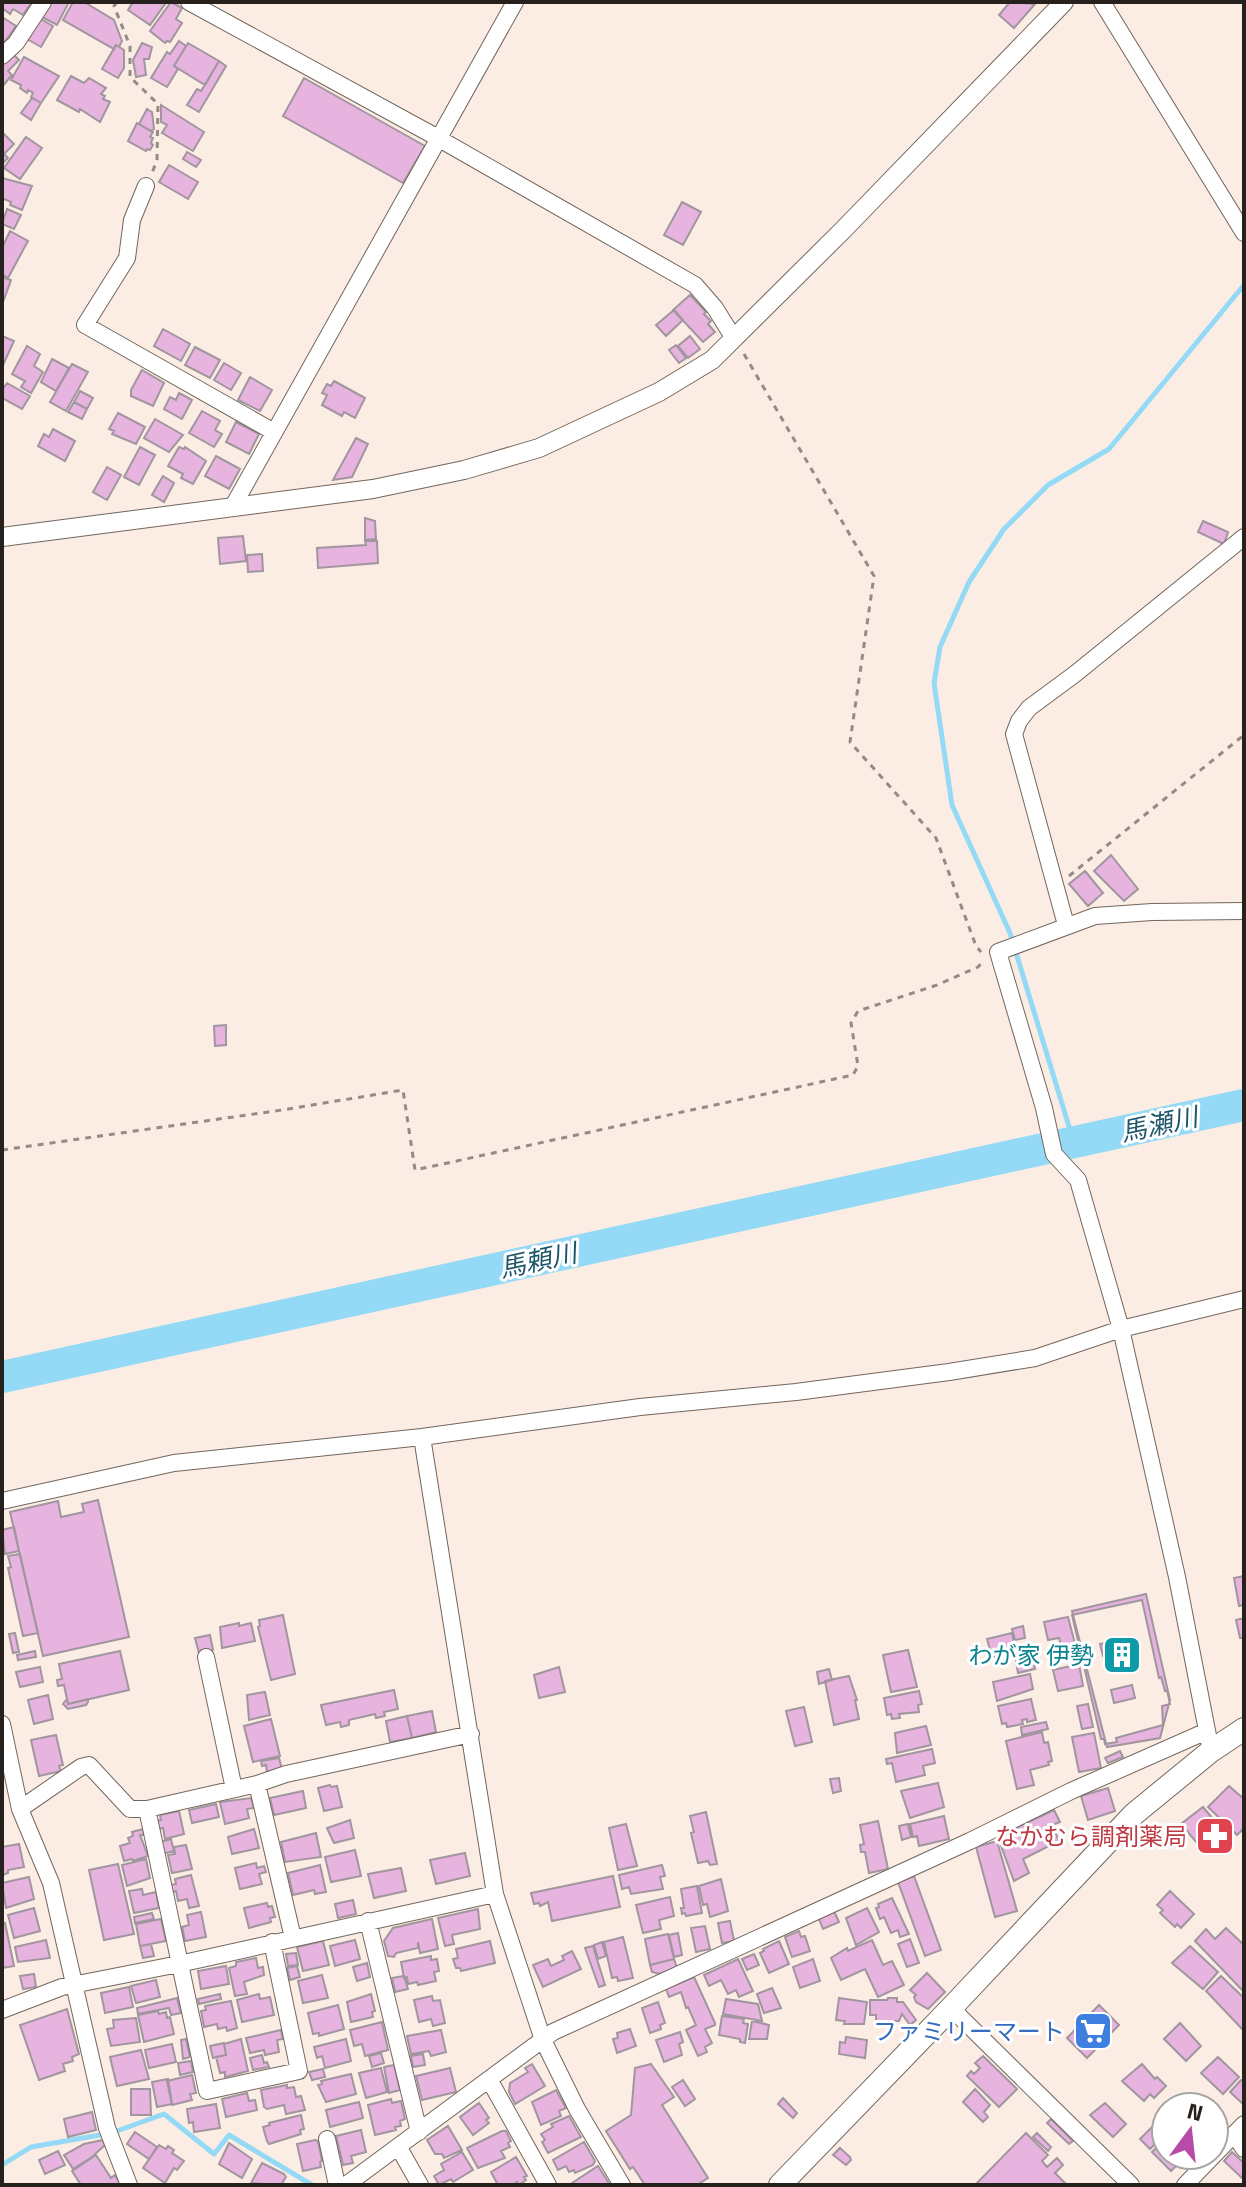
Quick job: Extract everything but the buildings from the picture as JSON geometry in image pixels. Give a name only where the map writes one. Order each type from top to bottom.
[{"type":"main road","points":[[780,2185],[1134,1814],[1209,1741],[1244,1729]]},
{"type":"street","points":[[2,56],[16,43],[43,2]]},
{"type":"street","points":[[189,2],[695,285],[715,308],[733,337]]},
{"type":"street","points":[[232,508],[515,2]]},
{"type":"street","points":[[2,537],[384,487],[464,470],[539,448],[659,392],[712,360],[1064,2]]},
{"type":"street","points":[[1102,2],[1244,233]]},
{"type":"street","points":[[146,186],[132,220],[127,258],[85,325],[274,432]]},
{"type":"street","points":[[1066,925],[1014,734],[1019,721],[1029,708],[1244,537]]},
{"type":"street","points":[[346,2185],[553,2032],[983,1835],[1071,1791],[1209,1741],[1177,1577],[1121,1329],[1078,1180],[1054,1154],[998,952],[1095,916],[1244,911]]},
{"type":"street","points":[[2,1501],[174,1463],[422,1437],[640,1407],[796,1392],[949,1372],[1035,1358],[1121,1329],[1244,1299]]},
{"type":"street","points":[[422,1437],[495,1894],[543,2040],[577,2109],[622,2185]]},
{"type":"street","points":[[206,1657],[234,1789]]},
{"type":"street","points":[[2,1724],[20,1809],[51,1883],[107,2128],[129,2185]]},
{"type":"street","points":[[20,1809],[81,1767],[89,1765],[130,1809],[147,1809],[257,1784],[286,1774],[471,1734]]},
{"type":"street","points":[[257,1784],[293,1938]]},
{"type":"street","points":[[147,1809],[207,2091],[299,2071],[272,1942]]},
{"type":"street","points":[[2,2010],[62,1987],[495,1894]]},
{"type":"street","points":[[368,1921],[419,2132]]},
{"type":"street","points":[[951,2008],[1131,2185]]},
{"type":"street","points":[[490,2081],[548,2185]]},
{"type":"street","points":[[1239,2129],[1244,2149]]},
{"type":"street","points":[[327,2139],[337,2185]]},
{"type":"street","points":[[399,2148],[420,2185]]},
{"type":"path","points":[[117,2],[114,6],[130,46],[130,77],[158,104],[157,160],[146,186]]},
{"type":"path","points":[[2,1150],[403,1090],[415,1170],[853,1075],[858,1066],[851,1023],[858,1011],[937,985],[978,967],[985,958],[976,946],[936,838],[850,742],[874,576],[733,337]]},
{"type":"path","points":[[1056,891],[1072,872],[1244,735]]},
{"type":"waterway","points":[[1074,1143],[1010,933],[952,805],[934,683],[940,647],[969,582],[1004,529],[1048,485],[1109,449],[1244,285]]},
{"type":"waterway","name":"馬頼川","points":[[2,1377],[1244,1105]]},
{"type":"waterway","points":[[117,2131],[164,2114],[214,2154],[229,2135],[312,2185]]},
{"type":"waterway","points":[[2,2165],[31,2147],[100,2135]]},
{"type":"place","name":"わが家 伊勢","points":[[1122,1655]]},
{"type":"place","name":"なかむら調剤薬局","points":[[1215,1836]]},
{"type":"place","name":"ファミリーマート","points":[[1093,2031]]},
{"type":"water label","name":"馬瀬川","points":[[1159,1124]]}]
